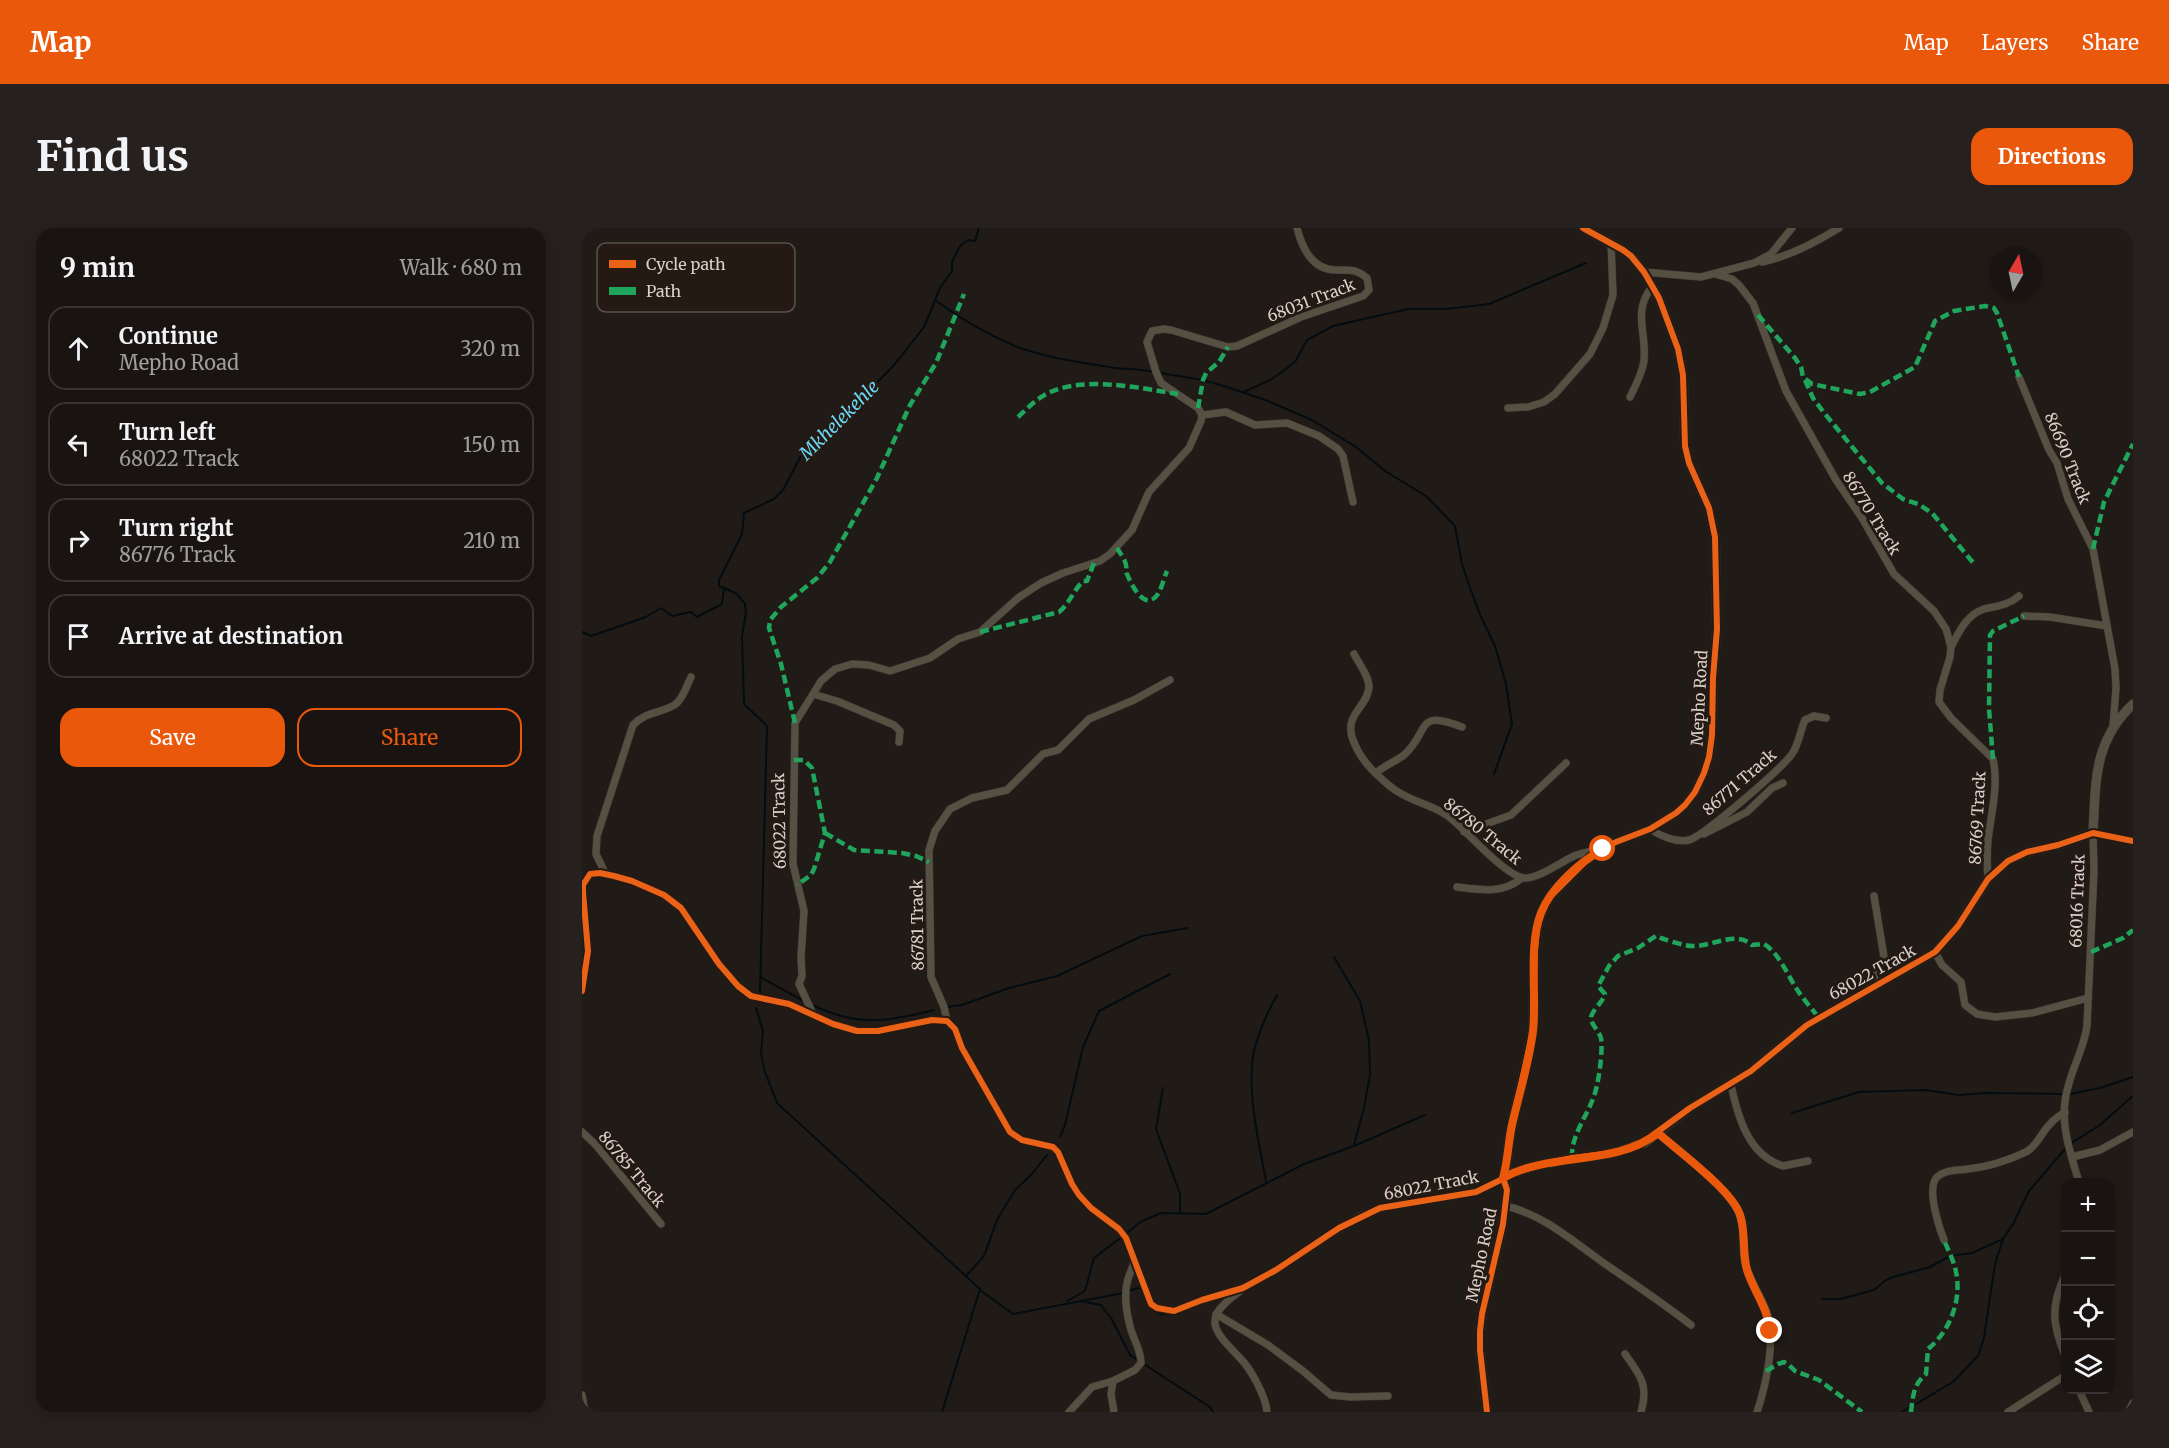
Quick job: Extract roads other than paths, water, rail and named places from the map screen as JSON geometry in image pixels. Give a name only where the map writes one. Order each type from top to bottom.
[{"type":"street","name":"68031 Track","points":[[1202,414],[1198,408],[1161,383],[1147,342],[1152,331],[1171,330],[1228,347],[1237,346],[1301,317],[1363,296],[1369,290],[1367,278],[1356,270],[1330,270],[1314,262],[1300,241],[1297,228]]},
{"type":"street","name":"Mepho Road","points":[[1487,1412],[1480,1331],[1499,1246],[1507,1190],[1503,1178],[1533,1030],[1535,951],[1541,914],[1549,898],[1591,856],[1650,829],[1676,813],[1684,805],[1695,792],[1704,773],[1712,735],[1717,629],[1714,537],[1709,508],[1689,463],[1685,446],[1683,375],[1678,349],[1644,272],[1631,256],[1611,242],[1583,228]]},
{"type":"street","points":[[1754,263],[1771,254],[1792,228]]},
{"type":"street","points":[[1644,272],[1690,278],[1715,274],[1782,257],[1839,228]]},
{"type":"street","points":[[1508,408],[1527,407],[1544,402],[1555,394],[1590,354],[1603,328],[1613,295],[1611,242]]},
{"type":"street","name":"86770 Track","points":[[1715,274],[1732,279],[1753,303],[1786,391],[1836,480],[1862,518],[1894,574],[1934,611],[1941,621],[1950,638],[1951,647]]},
{"type":"street","points":[[1630,396],[1644,362],[1641,312],[1645,296],[1652,287]]},
{"type":"street","name":"86690 Track","points":[[2019,377],[2057,464],[2068,499],[2093,549]]},
{"type":"street","points":[[898,742],[900,731],[894,724],[813,694],[828,674],[844,666],[861,664],[884,670],[895,669],[930,658],[958,639],[980,632],[1018,598],[1041,582],[1094,563],[1110,554],[1132,530],[1149,492],[1189,448],[1199,428],[1202,414],[1226,412],[1255,425],[1287,423],[1319,436],[1332,444],[1343,456],[1353,502]]},
{"type":"street","name":"68016 Track","points":[[2078,1178],[2066,1132],[2065,1112],[2068,1085],[2086,1036],[2094,870],[2093,833],[2100,761],[2113,726],[2116,678],[2093,549]]},
{"type":"street","points":[[1951,647],[1964,624],[1976,613],[1999,606],[2019,596]]},
{"type":"street","points":[[2024,616],[2050,617],[2107,626]]},
{"type":"street","name":"86769 Track","points":[[1951,647],[1939,702],[1951,718],[1993,759],[1995,783],[1988,845],[1988,879]]},
{"type":"street","name":"86780 Track","points":[[1354,654],[1369,688],[1352,721],[1352,735],[1360,756],[1376,774],[1404,796],[1442,812],[1507,869],[1522,878],[1534,876],[1581,854],[1603,849]]},
{"type":"street","points":[[605,873],[596,854],[597,836],[633,725],[648,714],[677,703],[691,677]]},
{"type":"street","name":"86781 Track","points":[[947,1021],[944,1007],[931,977],[930,841],[942,819],[950,809],[972,798],[1007,790],[1043,754],[1062,747],[1089,719],[1134,700],[1170,680]]},
{"type":"street","name":"68022 Track","points":[[813,694],[795,723],[793,864],[804,911],[802,976],[799,984],[814,1016]]},
{"type":"street","points":[[2113,726],[2133,704]]},
{"type":"street","name":"86771 Track","points":[[1650,829],[1683,841],[1696,837],[1754,791],[1787,760],[1798,742],[1805,720],[1814,716],[1826,718]]},
{"type":"street","points":[[1376,774],[1385,765],[1403,755],[1426,724],[1432,720],[1444,720],[1462,727]]},
{"type":"street","points":[[1464,832],[1510,815],[1566,763]]},
{"type":"street","points":[[1696,837],[1747,812],[1772,788],[1783,783]]},
{"type":"street","points":[[2093,833],[2133,841]]},
{"type":"street","name":"68022 Track","points":[[947,1021],[955,1029],[962,1048],[1010,1132],[1022,1140],[1053,1147],[1058,1152],[1078,1195],[1119,1229],[1126,1238],[1151,1304],[1165,1311],[1174,1311],[1202,1299],[1243,1288],[1276,1270],[1360,1216],[1402,1203],[1476,1192],[1517,1171],[1539,1164],[1629,1150],[1644,1143],[1690,1108],[1731,1085],[1768,1059],[1807,1025],[1935,952],[1959,926],[1988,879],[2000,867],[2017,856],[2093,833]]},
{"type":"street","points":[[582,991],[588,951],[583,885],[590,874],[595,872],[648,887],[664,895],[681,908],[719,964],[745,993],[758,999],[789,1004],[844,1028],[868,1032],[932,1020],[947,1021]]},
{"type":"street","points":[[1457,887],[1497,890],[1508,887],[1522,878]]},
{"type":"street","points":[[1868,990],[1884,957],[1874,897]]},
{"type":"street","points":[[1935,952],[1942,965],[1961,982],[1965,1005],[1981,1016],[1995,1017],[2032,1013],[2088,998]]},
{"type":"street","points":[[1731,1085],[1742,1125],[1757,1148],[1783,1167],[1808,1161]]},
{"type":"street","points":[[1944,1240],[1933,1196],[1934,1182],[1938,1177],[1952,1170],[1989,1164],[2029,1150],[2036,1144],[2050,1123],[2065,1112]]},
{"type":"street","name":"86785 Track","points":[[582,1132],[596,1144],[661,1224]]},
{"type":"street","points":[[2072,1157],[2100,1150],[2133,1132]]},
{"type":"street","points":[[1658,1133],[1723,1191],[1741,1216],[1745,1262],[1766,1311],[1770,1331],[1765,1387],[1757,1412]]},
{"type":"street","points":[[1506,1206],[1530,1214],[1556,1230],[1644,1289],[1691,1325]]},
{"type":"street","points":[[1069,1412],[1092,1387],[1113,1381],[1135,1370],[1141,1363],[1127,1313],[1128,1278],[1133,1270],[1134,1259]]},
{"type":"street","points":[[2061,1284],[2057,1293],[2053,1318],[2054,1328],[2061,1346]]},
{"type":"street","points":[[1243,1288],[1221,1305],[1216,1314],[1215,1327],[1217,1334],[1246,1365],[1264,1396],[1267,1412]]},
{"type":"street","points":[[1216,1314],[1268,1345],[1331,1395],[1388,1396]]},
{"type":"street","points":[[1625,1354],[1644,1386],[1645,1395],[1641,1412]]},
{"type":"street","points":[[2008,1412],[2061,1378]]},
{"type":"street","points":[[1113,1381],[1111,1394],[1114,1412]]},
{"type":"street","points":[[2081,1394],[2089,1412]]},
{"type":"street","points":[[582,1395],[585,1412]]},
{"type":"street","points":[[2128,1412],[2133,1403]]},
{"type":"waterway","name":"Mkhelekehle","points":[[582,632],[591,636],[646,617],[661,608],[672,616],[691,612],[697,617],[722,604],[724,588],[719,586],[719,580],[742,534],[744,513],[774,499],[783,490],[802,454],[815,446],[826,428],[869,391],[895,364],[924,327],[940,288],[952,271],[952,262],[960,246],[968,240],[975,241],[979,228]]},
{"type":"waterway","points":[[1244,392],[1272,379],[1295,362],[1307,340],[1333,326],[1408,309],[1446,309],[1489,304],[1586,263]]},
{"type":"waterway","points":[[935,300],[984,331],[1026,350],[1073,361],[1154,372]]},
{"type":"waterway","points":[[1160,373],[1203,380],[1227,387],[1312,420],[1356,447],[1385,471],[1426,496],[1455,526],[1462,564],[1481,617],[1495,646],[1506,684],[1512,724],[1494,774]]},
{"type":"waterway","points":[[724,588],[737,594],[745,604],[746,613],[742,636],[744,704],[767,726],[760,992]]},
{"type":"waterway","points":[[947,1007],[962,1005],[1009,988],[1057,976],[1142,936],[1188,928]]},
{"type":"waterway","points":[[1334,957],[1360,1001],[1369,1040],[1370,1075],[1354,1145]]},
{"type":"waterway","points":[[1060,1137],[1065,1125],[1083,1047],[1099,1011],[1170,974]]},
{"type":"waterway","points":[[760,977],[804,1001]]},
{"type":"waterway","points":[[1266,1181],[1254,1116],[1252,1066],[1258,1036],[1277,995]]},
{"type":"waterway","points":[[812,1005],[844,1017],[872,1020],[934,1010]]},
{"type":"waterway","points":[[756,1008],[763,1031],[761,1054],[777,1103],[980,1289],[942,1412]]},
{"type":"waterway","points":[[2070,1094],[2100,1088],[2133,1077]]},
{"type":"waterway","points":[[1163,1088],[1156,1129],[1180,1194],[1180,1212]]},
{"type":"waterway","points":[[1792,1113],[1859,1092],[1925,1090],[1959,1095],[2064,1094]]},
{"type":"waterway","points":[[2070,1144],[2100,1125],[2133,1096]]},
{"type":"waterway","points":[[1127,1233],[1140,1222],[1161,1213],[1206,1214],[1304,1164],[1354,1146],[1425,1115]]},
{"type":"waterway","points":[[1902,1412],[1953,1382],[1978,1356],[1984,1338],[1995,1264],[2003,1239],[2029,1191],[2066,1148]]},
{"type":"waterway","points":[[966,1276],[984,1256],[997,1220],[1015,1190],[1047,1155]]},
{"type":"waterway","points":[[1067,1301],[1085,1291],[1094,1258],[1119,1239]]},
{"type":"waterway","points":[[1822,1299],[1841,1299],[1874,1290],[1893,1277],[1930,1267],[1950,1256],[1972,1253],[2003,1239]]},
{"type":"waterway","points":[[1128,1291],[1142,1287],[1142,1289]]},
{"type":"waterway","points":[[980,1290],[1013,1314],[1123,1293]]},
{"type":"waterway","points":[[1080,1301],[1101,1305],[1111,1318],[1130,1355],[1210,1407],[1213,1412]]},
{"type":"waterway","points":[[1155,1311],[1161,1314],[1175,1314]]}]
